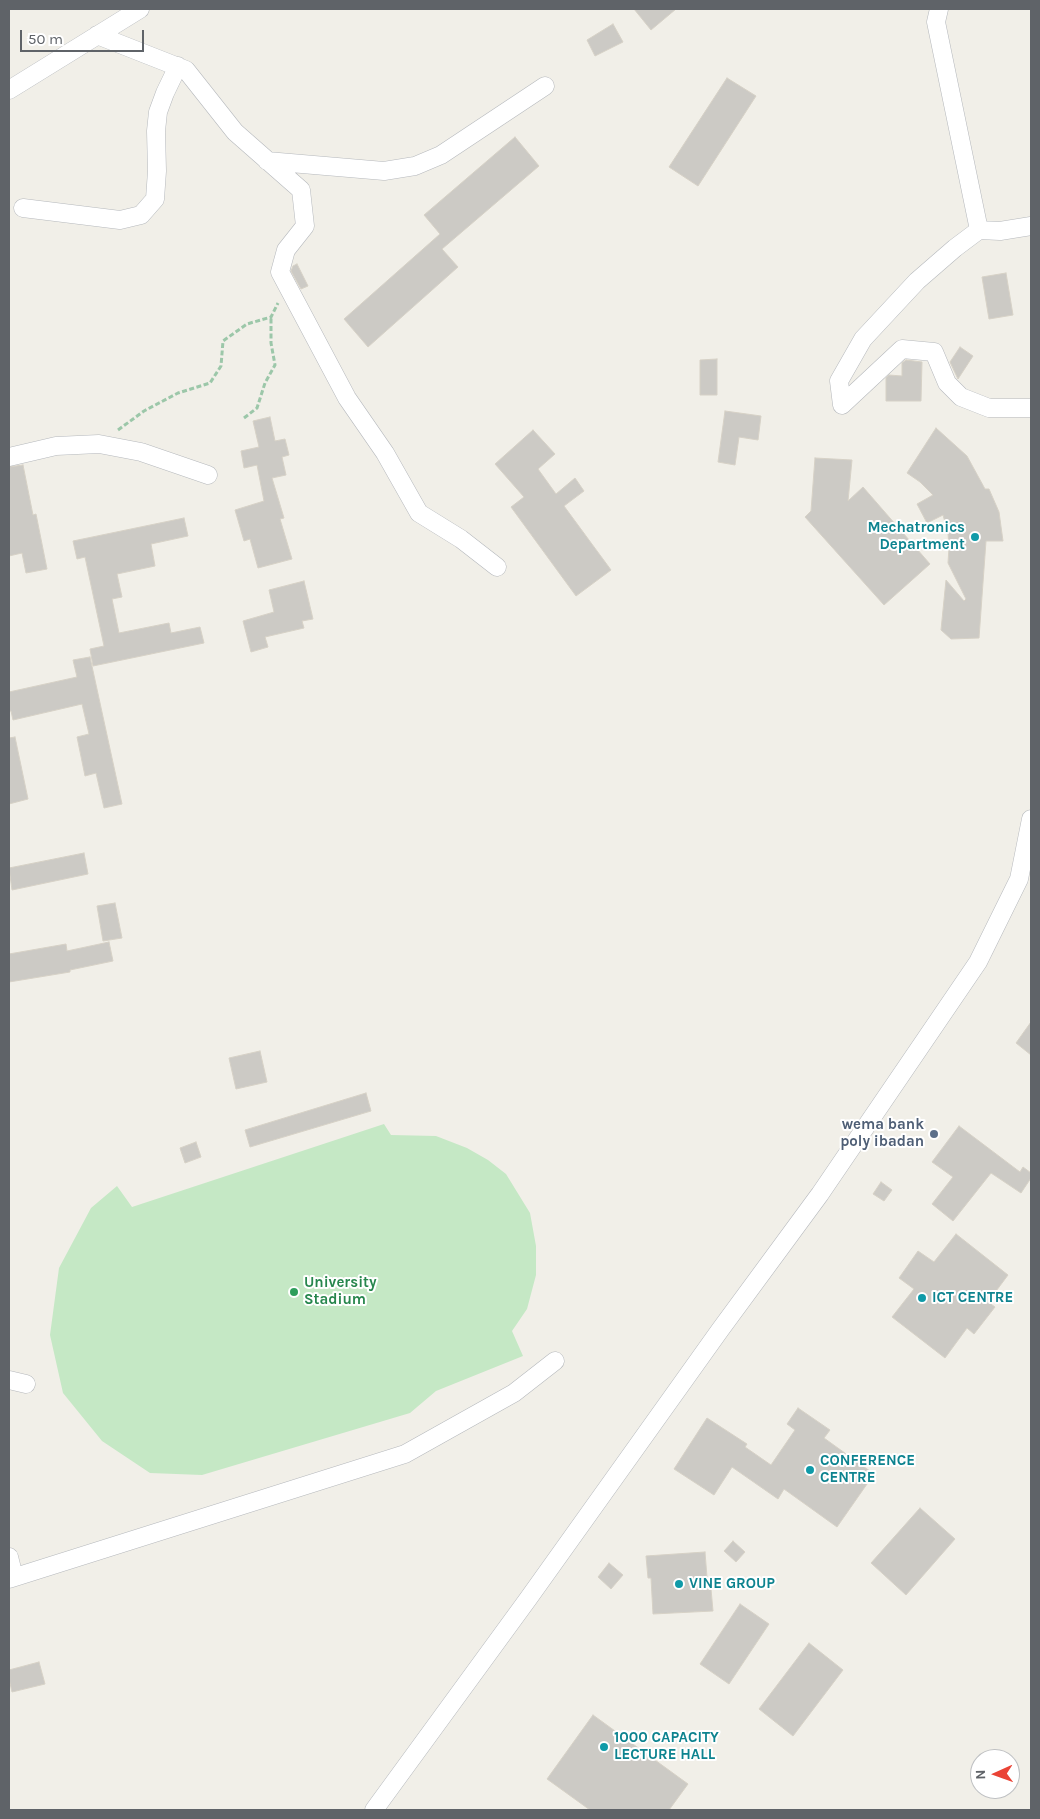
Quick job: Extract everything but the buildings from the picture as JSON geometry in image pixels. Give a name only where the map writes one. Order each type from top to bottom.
[{"type":"street","points":[[9,90],[140,9]]},
{"type":"street","points":[[939,9],[936,22],[979,230]]},
{"type":"street","points":[[97,35],[186,70],[235,132],[301,190],[305,226],[286,250],[280,272],[347,398],[385,453],[419,513],[461,539],[497,567]]},
{"type":"street","points":[[23,208],[120,220],[141,215],[155,199],[158,112],[178,66]]},
{"type":"street","points":[[268,161],[384,171],[415,166],[441,155],[545,86]]},
{"type":"street","points":[[1031,226],[1000,231],[979,230],[955,248],[917,281],[863,339],[839,381],[842,405],[902,350],[934,352],[947,383],[961,398],[989,408],[1031,408]]},
{"type":"street","points":[[9,457],[56,446],[99,444],[141,452],[208,475]]},
{"type":"street","points":[[374,1810],[820,1194],[973,969],[1019,879],[1031,819]]},
{"type":"street","points":[[9,1557],[11,1578],[404,1454],[514,1393],[555,1361]]},
{"type":"street","points":[[9,1380],[26,1384]]},
{"type":"path","points":[[244,418],[257,408],[265,383],[275,365],[271,343],[271,317],[280,298],[280,272]]},
{"type":"path","points":[[99,444],[144,411],[169,397],[210,383],[222,366],[223,341],[247,324],[271,317]]},
{"type":"green space","name":"University Stadium","points":[[384,1124],[391,1135],[436,1136],[467,1148],[488,1160],[506,1174],[530,1213],[536,1246],[536,1275],[527,1309],[512,1331],[523,1356],[436,1391],[410,1413],[202,1475],[150,1473],[102,1441],[63,1393],[50,1335],[59,1268],[91,1208],[117,1186],[132,1207]]},
{"type":"place","name":"Mechatronics Department","points":[[975,537]]},
{"type":"place","name":"wema bank poly ibadan","points":[[934,1134]]},
{"type":"place","name":"University Stadium","points":[[294,1292]]},
{"type":"place","name":"ICT CENTRE","points":[[922,1298]]},
{"type":"place","name":"CONFERENCE CENTRE","points":[[810,1470]]},
{"type":"place","name":"VINE GROUP","points":[[679,1584]]},
{"type":"place","name":"1000 CAPACITY LECTURE HALL","points":[[604,1747]]}]
